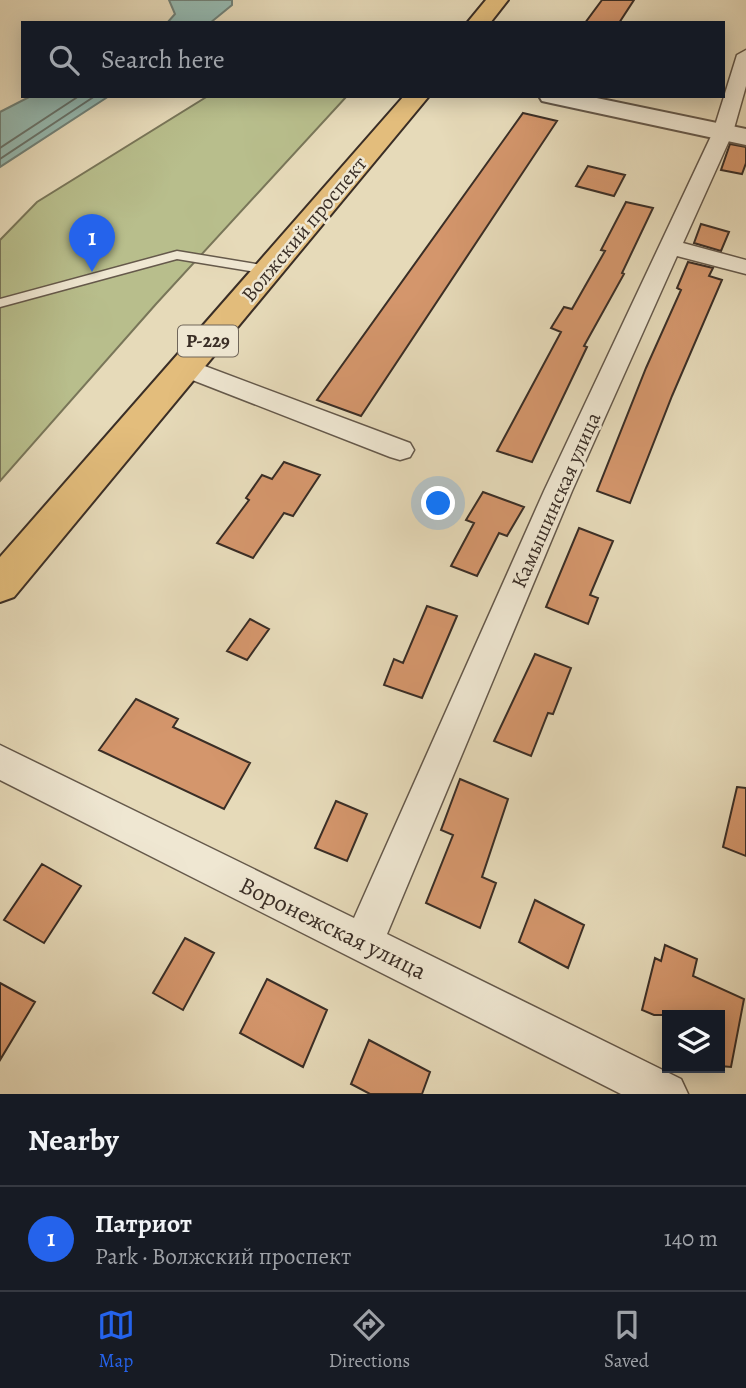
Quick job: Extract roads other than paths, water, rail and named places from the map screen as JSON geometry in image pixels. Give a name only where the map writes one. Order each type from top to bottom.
[{"type":"main road","points":[[480,21],[497,0]]},
{"type":"main road","name":"Волжский проспект","points":[[0,585],[415,98]]},
{"type":"street","name":"Камышинская улица","points":[[363,943],[558,491],[671,247],[734,134],[746,55]]},
{"type":"street","points":[[561,98],[734,134]]},
{"type":"street","points":[[671,247],[746,267]]},
{"type":"street","points":[[186,368],[400,450]]},
{"type":"street","name":"Воронежская улица","points":[[0,762],[666,1094]]},
{"type":"lane","points":[[0,303],[177,255],[268,270]]},
{"type":"water","points":[[169,0],[232,0],[232,5],[212,21],[169,21],[175,14]]},
{"type":"water","points":[[27,98],[106,98],[0,167],[0,112]]},
{"type":"place","name":"Патриот","points":[[92,272]]}]
